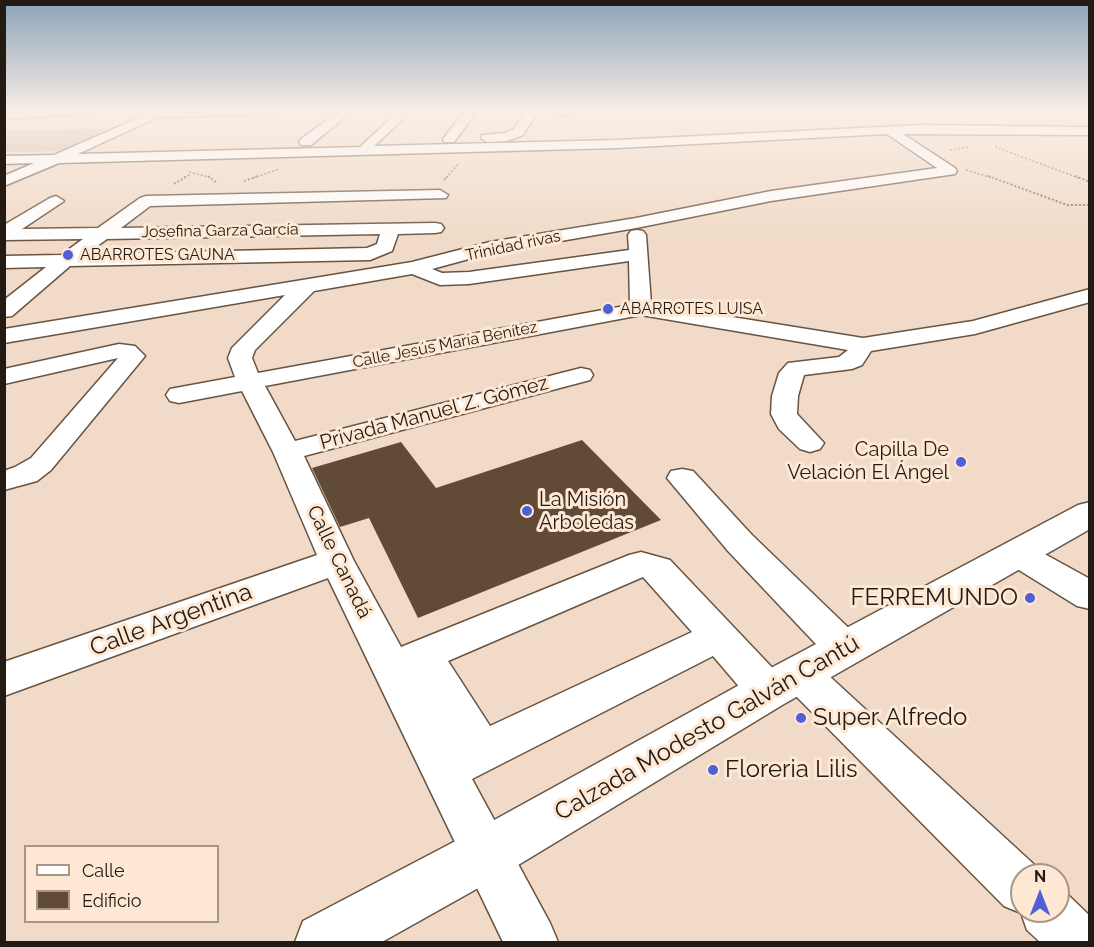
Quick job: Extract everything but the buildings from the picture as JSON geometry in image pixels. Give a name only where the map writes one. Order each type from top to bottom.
[{"type":"main road","name":"Calzada Modesto Galván Cantú","points":[[324,942],[486,854],[784,682],[1089,513]]},
{"type":"street","points":[[4,182],[65,155]]},
{"type":"street","points":[[4,160],[183,155]]},
{"type":"street","points":[[387,155],[405,164]]},
{"type":"street","points":[[926,155],[950,171]]},
{"type":"street","name":"Trinidad rivas","points":[[4,336],[413,268],[490,248],[636,223],[771,196],[950,171]]},
{"type":"street","points":[[4,311],[65,261],[146,201],[435,189],[433,243],[450,259]]},
{"type":"street","points":[[4,234],[56,201]]},
{"type":"street","points":[[636,223],[641,309]]},
{"type":"street","points":[[4,262],[370,254],[385,247],[391,228]]},
{"type":"street","name":"Josefina Garza García","points":[[4,234],[435,228]]},
{"type":"street","points":[[413,268],[430,277],[450,279],[639,254]]},
{"type":"street","name":"Calle Canadá","points":[[307,286],[244,348],[240,358],[249,383],[287,452],[337,561],[408,662],[443,771],[531,942]]},
{"type":"street","points":[[810,443],[789,423],[784,414],[790,373],[797,368],[853,360],[863,345],[975,327],[1089,295]]},
{"type":"street","name":"Calle Jesús María Benítez","points":[[179,395],[641,309],[863,345]]},
{"type":"street","points":[[4,377],[119,351],[127,351],[133,356],[41,464],[26,474],[4,481]]},
{"type":"street","name":"Privada Manuel Z. Gómez","points":[[287,452],[581,375]]},
{"type":"street","points":[[682,478],[740,543],[845,649]]},
{"type":"street","points":[[1018,554],[1089,596]]},
{"type":"street","name":"Calle Argentina","points":[[4,679],[337,561]]},
{"type":"street","points":[[482,752],[408,662],[641,564],[658,569],[717,637],[784,682],[1010,878]]},
{"type":"street","points":[[443,771],[717,637]]},
{"type":"street","points":[[1058,923],[1078,942],[1089,931]]},
{"type":"path","points":[[146,201],[199,168],[226,155]]},
{"type":"path","points":[[1015,155],[1089,182]]},
{"type":"path","points":[[950,171],[971,170],[1056,202],[1076,206],[1089,205]]},
{"type":"place","name":"ABARROTES GAUNA","points":[[68,255]]},
{"type":"place","name":"ABARROTES LUISA","points":[[608,309]]},
{"type":"place","name":"Capilla De Velación El Ángel","points":[[961,462]]},
{"type":"place","name":"La Misión Arboledas","points":[[527,511]]},
{"type":"place","name":"FERREMUNDO","points":[[1030,598]]},
{"type":"place","name":"Super Alfredo","points":[[801,718]]},
{"type":"place","name":"Floreria Lilis","points":[[713,770]]}]
